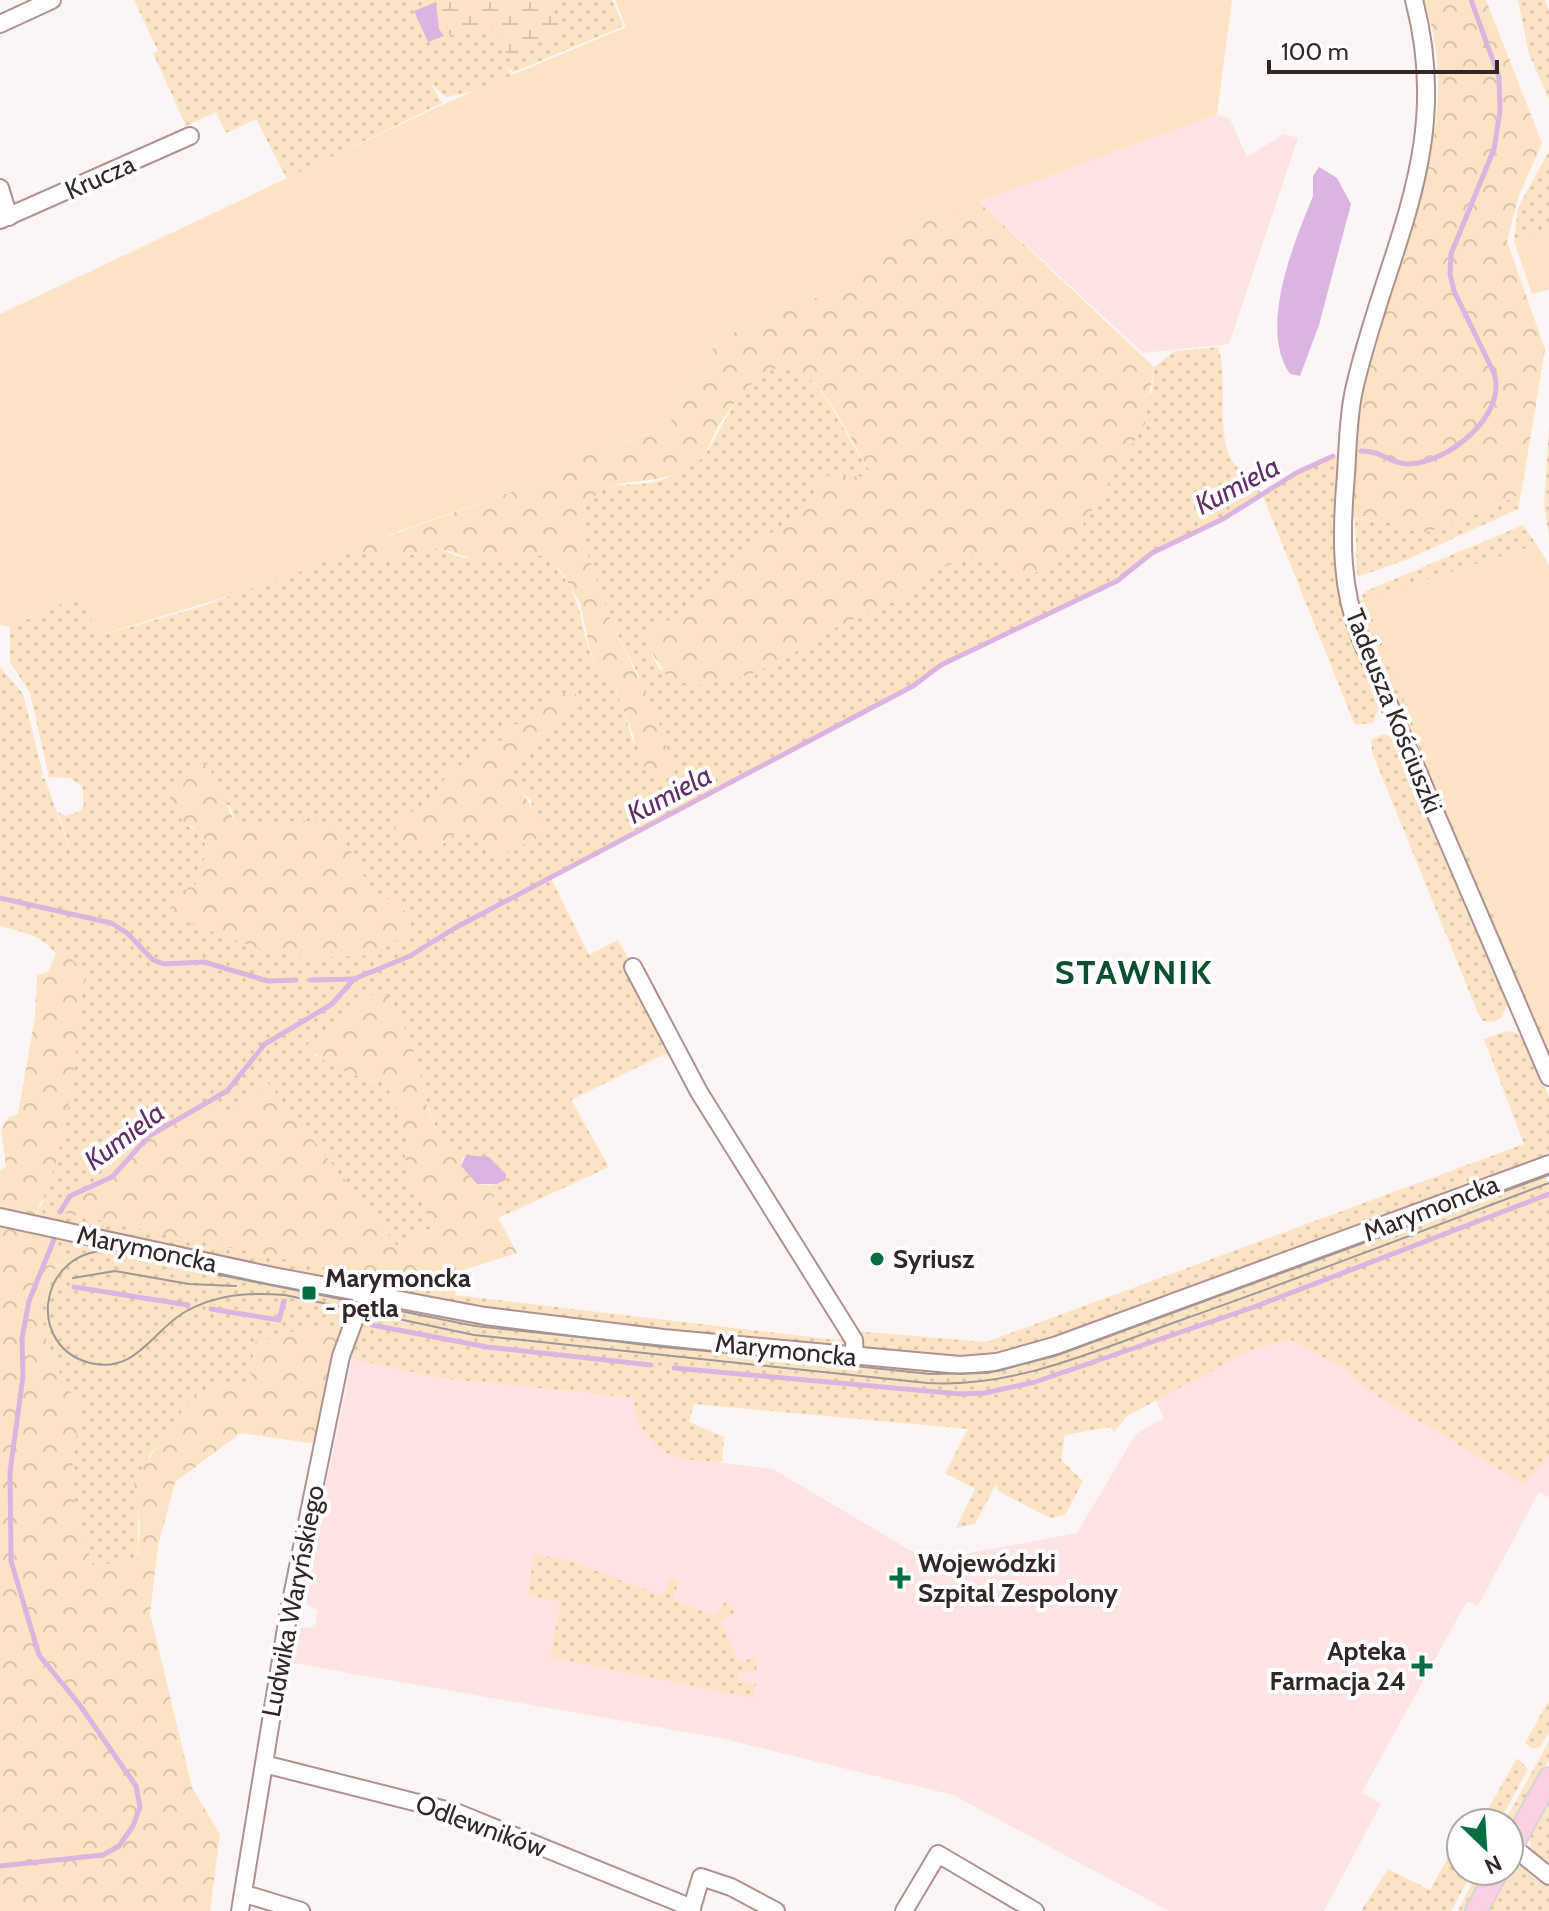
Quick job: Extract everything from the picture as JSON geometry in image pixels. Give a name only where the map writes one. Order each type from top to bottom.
[{"type":"main road","points":[[1525,1822],[1549,1778]]},
{"type":"main road","points":[[1476,1911],[1489,1887]]},
{"type":"street","points":[[0,24],[52,0]]},
{"type":"street","name":"Tadeusza Kościuszki","points":[[1414,0],[1429,83],[1426,133],[1414,189],[1353,392],[1342,555],[1356,627],[1549,1077]]},
{"type":"street","name":"Krucza","points":[[4,219],[190,136]]},
{"type":"street","points":[[0,188],[4,219]]},
{"type":"street","points":[[633,967],[699,1092],[854,1340],[855,1357]]},
{"type":"street","name":"Marymoncka","points":[[0,1217],[364,1294],[536,1323],[960,1365],[1020,1357],[1549,1164]]},
{"type":"street","name":"Ludwika Waryńskiego","points":[[240,1911],[245,1894],[271,1706],[341,1356],[364,1294]]},
{"type":"street","name":"Odlewników","points":[[264,1764],[458,1813],[692,1909]]},
{"type":"street","points":[[904,1911],[938,1854],[1035,1911]]},
{"type":"street","points":[[1525,1859],[1549,1876]]},
{"type":"street","points":[[692,1909],[701,1877],[731,1887],[776,1911]]},
{"type":"street","points":[[245,1894],[301,1911]]},
{"type":"shaded area","points":[[436,2],[439,29],[444,36],[428,42],[414,11]]},
{"type":"shaded area","points":[[1217,114],[1230,119],[1247,157],[1284,134],[1298,138],[1229,344],[1143,353],[978,201]]},
{"type":"shaded area","points":[[1319,167],[1337,178],[1351,204],[1319,325],[1300,376],[1290,374],[1281,355],[1277,333],[1278,310],[1289,261],[1313,196],[1313,176]]},
{"type":"shaded area","points":[[466,1155],[489,1157],[506,1174],[506,1180],[497,1184],[477,1184],[461,1166]]},
{"type":"shaded area","name":"Wojewódzki Szpital Zespolony","points":[[1549,1273],[1549,1497],[1539,1492],[1478,1606],[1467,1601],[1362,1792],[1381,1804],[1324,1911],[1169,1911],[953,1795],[720,1738],[287,1662],[293,1635],[300,1628],[315,1627],[318,1610],[308,1605],[304,1595],[352,1358],[440,1378],[635,1398],[674,1457],[773,1469],[928,1561],[1077,1533],[1136,1434],[1164,1418],[1149,1386],[1351,1308]]},
{"type":"green space","points":[[134,0],[612,0],[624,26],[514,72],[506,66],[513,77],[475,91],[446,97],[430,83],[442,103],[287,179],[256,119],[226,133],[216,112],[186,126],[153,53],[158,51]]},
{"type":"green space","points":[[436,0],[549,0],[564,32],[508,57],[494,29],[444,36],[439,29]]},
{"type":"green space","points":[[615,0],[1232,0],[1217,114],[887,235],[856,281],[725,336],[715,345],[667,427],[615,446],[612,441],[530,485],[397,532],[280,580],[98,636],[80,595],[10,627],[0,625],[0,314],[446,103],[626,27]]},
{"type":"green space","points":[[1424,0],[1486,0],[1542,143],[1518,198],[1507,241],[1545,349],[1521,494],[1448,527],[1420,533],[1387,522],[1351,518],[1356,434],[1363,384],[1421,195],[1432,147],[1438,98],[1436,49]]},
{"type":"green space","points":[[1518,0],[1545,0],[1549,12],[1549,100],[1529,54]]},
{"type":"green space","points":[[1549,151],[1549,229],[1514,241],[1518,208]]},
{"type":"green space","points":[[978,201],[1154,367],[1145,424],[1064,555],[1026,579],[1004,562],[975,556],[937,569],[909,595],[821,634],[785,659],[749,675],[699,685],[670,681],[650,650],[648,630],[670,620],[716,585],[751,548],[811,504],[818,482],[830,475],[864,477],[870,470],[818,386],[802,372],[784,367],[763,374],[740,396],[719,426],[704,456],[691,467],[667,477],[604,489],[585,504],[582,539],[612,624],[656,714],[675,773],[661,778],[645,768],[617,691],[598,671],[580,603],[561,571],[544,555],[490,564],[438,548],[387,561],[350,550],[530,485],[613,440],[616,446],[667,427],[715,345],[725,336],[855,281],[886,235]]},
{"type":"green space","points":[[1549,229],[1549,289],[1532,294],[1514,241]]},
{"type":"green space","points":[[1218,347],[1223,374],[1225,442],[1234,464],[1262,494],[1223,519],[1152,553],[1117,581],[941,665],[913,686],[551,878],[589,955],[618,940],[677,1048],[571,1100],[609,1167],[498,1218],[489,1185],[502,1183],[466,1155],[462,1159],[442,1137],[431,1117],[412,1048],[389,997],[314,1055],[370,1080],[386,1083],[408,1139],[405,1159],[411,1171],[408,1183],[439,1224],[397,1246],[233,1113],[207,1105],[169,1124],[112,1177],[70,1196],[61,1211],[455,1295],[837,1340],[856,1331],[986,1342],[1524,1144],[1484,1039],[1507,1031],[1517,1033],[1526,1042],[1549,1097],[1549,1153],[1107,1321],[997,1355],[972,1358],[694,1335],[454,1307],[33,1219],[43,1202],[63,953],[56,954],[31,935],[0,926],[0,667],[23,694],[43,774],[40,777],[45,779],[73,858],[58,812],[66,816],[81,811],[84,804],[82,786],[70,778],[49,777],[30,693],[10,662],[10,627],[80,595],[99,636],[203,606],[353,549],[387,561],[438,548],[462,558],[544,555],[558,569],[574,594],[595,664],[617,693],[634,746],[639,676],[612,624],[582,539],[585,504],[599,492],[663,479],[698,461],[740,396],[764,374],[784,367],[802,372],[817,386],[870,470],[864,477],[831,475],[818,482],[811,504],[751,548],[716,585],[670,620],[648,630],[650,650],[659,669],[699,685],[749,675],[785,659],[821,634],[909,595],[937,569],[975,556],[1004,562],[1064,555],[1152,391],[1154,367],[1175,351]],"holes":[[[546,699],[580,706],[540,735],[529,757],[509,769],[515,784],[531,801],[540,837],[497,857],[487,850],[476,832],[461,830],[441,845],[400,818],[425,806],[451,771],[502,740],[503,726],[526,724]],[[183,785],[230,806],[236,825],[338,830],[366,882],[379,899],[393,900],[366,955],[301,958],[293,950],[256,945],[233,935],[196,884],[198,866],[210,854],[200,833],[189,827],[170,792]]]},
{"type":"green space","points":[[1549,426],[1549,537],[1544,504]]},
{"type":"green space","points":[[1339,455],[1334,547],[1340,597],[1348,629],[1380,705],[1373,723],[1355,725],[1262,494],[1296,473]]},
{"type":"green space","points":[[1521,494],[1518,509],[1408,559],[1357,577],[1355,519],[1387,522],[1420,533],[1448,527]]},
{"type":"green space","points":[[1523,525],[1537,545],[1366,599],[1429,765],[1549,1046],[1549,1055],[1369,636],[1358,600],[1364,599],[1361,596],[1366,591]]},
{"type":"green space","points":[[1537,545],[1549,565],[1549,1046],[1429,765],[1365,599]]},
{"type":"green space","points":[[560,694],[576,694],[581,706],[540,735],[529,757],[509,769],[546,826],[540,837],[497,857],[487,850],[476,832],[461,830],[426,850],[410,846],[403,840],[395,830],[400,818],[425,806],[451,771],[502,740],[503,726],[526,723],[546,699]]},
{"type":"green space","points":[[1384,734],[1393,738],[1399,749],[1508,1001],[1502,1017],[1494,1022],[1483,1021],[1478,1013],[1372,752],[1371,740]]},
{"type":"green space","points":[[207,763],[236,825],[306,821],[332,826],[340,833],[379,898],[393,900],[411,917],[411,934],[366,955],[301,958],[293,950],[273,954],[170,916],[174,896],[196,884],[198,866],[210,854],[200,834],[175,812],[170,792],[183,785],[196,765]]},
{"type":"green space","points":[[63,953],[86,971],[64,1130],[46,1191],[33,1219],[55,1237],[50,1249],[64,1257],[52,1275],[45,1294],[43,1313],[50,1351],[80,1406],[70,1488],[93,1567],[137,1559],[140,1529],[134,1480],[193,1395],[216,1385],[249,1386],[255,1343],[310,1327],[343,1331],[316,1444],[241,1433],[175,1482],[158,1546],[150,1613],[192,1788],[220,1834],[210,1911],[0,1911],[0,1171],[6,1167],[1,1129],[8,1118],[18,1114],[35,1017],[37,975],[48,972],[56,954]]},
{"type":"green space","points":[[376,994],[389,997],[405,1030],[435,1126],[462,1159],[461,1166],[477,1184],[489,1185],[498,1218],[517,1253],[457,1272],[455,1295],[60,1212],[70,1196],[112,1177],[149,1136],[207,1105],[233,1113],[267,1082],[397,1246],[438,1225],[408,1183],[411,1171],[405,1159],[408,1139],[386,1083],[354,1075],[333,1065],[307,1045],[366,996]]},
{"type":"green space","points":[[1543,1173],[1549,1186],[1549,1454],[1524,1484],[1366,1389],[1346,1369],[1289,1339],[1251,1350],[1127,1416],[1114,1432],[1110,1427],[1065,1435],[1061,1460],[1083,1481],[1065,1515],[1050,1518],[998,1491],[996,1484],[975,1524],[956,1528],[975,1489],[945,1473],[968,1429],[694,1404],[689,1422],[724,1437],[722,1462],[693,1460],[668,1454],[652,1441],[636,1415],[635,1398],[440,1378],[348,1358],[365,1317],[380,1305],[540,1330],[800,1358],[967,1371]]},
{"type":"green space","points":[[55,1237],[340,1296],[351,1309],[343,1331],[310,1327],[255,1343],[249,1386],[219,1386],[197,1397],[152,1451],[145,1466],[139,1491],[137,1559],[93,1567],[70,1488],[80,1406],[50,1351],[43,1313],[45,1294],[52,1275],[64,1257],[50,1249]]},
{"type":"green space","points":[[534,1554],[570,1561],[662,1596],[671,1578],[679,1580],[673,1600],[716,1616],[726,1600],[735,1613],[720,1620],[739,1663],[755,1657],[757,1672],[738,1672],[738,1683],[756,1684],[753,1698],[550,1657],[561,1602],[528,1595]]},
{"type":"green space","points":[[1549,1700],[1549,1732],[1541,1746],[1533,1749],[1525,1743]]},
{"type":"green space","points":[[1549,1741],[1549,1760],[1523,1807],[1513,1807]]},
{"type":"green space","points":[[1517,1758],[1528,1769],[1508,1807],[1489,1807]]},
{"type":"green space","points":[[1549,1795],[1549,1867],[1532,1850],[1529,1837]]},
{"type":"green space","points":[[1445,1863],[1445,1887],[1464,1887],[1451,1911],[1361,1911],[1388,1869],[1430,1890]]},
{"type":"green space","points":[[1525,1866],[1549,1886],[1549,1911],[1486,1911],[1501,1887],[1525,1887]]},
{"type":"green space","points":[[1470,1887],[1479,1887],[1466,1911],[1458,1911]]},
{"type":"waterway","name":"Kumiela","points":[[1361,451],[1409,464],[1441,455],[1457,446],[1484,420],[1496,389],[1494,373],[1454,291],[1450,274],[1451,254],[1494,149],[1500,111],[1499,77],[1471,0]]},
{"type":"waterway","name":"Kumiela","points":[[60,1212],[70,1196],[112,1177],[149,1136],[227,1091],[265,1044],[332,1004],[354,979],[410,956],[455,928],[913,686],[941,665],[1117,581],[1152,553],[1223,519],[1296,473],[1333,456]]},
{"type":"waterway","points":[[0,898],[111,923],[127,933],[153,960],[164,964],[204,962],[268,981],[296,980]]},
{"type":"waterway","points":[[311,980],[354,979]]},
{"type":"waterway","points":[[674,1368],[960,1394],[985,1393],[1035,1382],[1254,1307],[1549,1194]]},
{"type":"waterway","name":"Kumiela","points":[[0,1866],[103,1855],[119,1846],[133,1826],[140,1807],[136,1786],[79,1704],[39,1655],[11,1561],[10,1472],[23,1376],[22,1338],[29,1301],[55,1237]]},
{"type":"waterway","points":[[74,1287],[188,1305]]},
{"type":"waterway","points":[[211,1309],[279,1320],[284,1301]]},
{"type":"waterway","points":[[372,1325],[487,1347],[651,1365]]},
{"type":"tram line","points":[[1549,1175],[1055,1356],[987,1373],[930,1374],[475,1326],[100,1251],[79,1257],[63,1270],[53,1286],[48,1304],[49,1323],[57,1340],[70,1354],[90,1363],[106,1365],[131,1357],[183,1313],[207,1302],[245,1294],[285,1295],[474,1335],[927,1383],[961,1383],[1026,1373],[1089,1354],[1549,1183]]},
{"type":"tram line","points":[[73,1278],[115,1271],[189,1284],[236,1286]]},
{"type":"place","name":"Syriusz","points":[[877,1259]]},
{"type":"place","name":"Marymoncka - pętla","points":[[309,1293]]},
{"type":"place","name":"Wojewódzki Szpital Zespolony","points":[[900,1578]]},
{"type":"place","name":"Apteka Farmacja 24","points":[[1422,1666]]},
{"type":"district","name":"STAWNIK","points":[[1134,972]]}]
